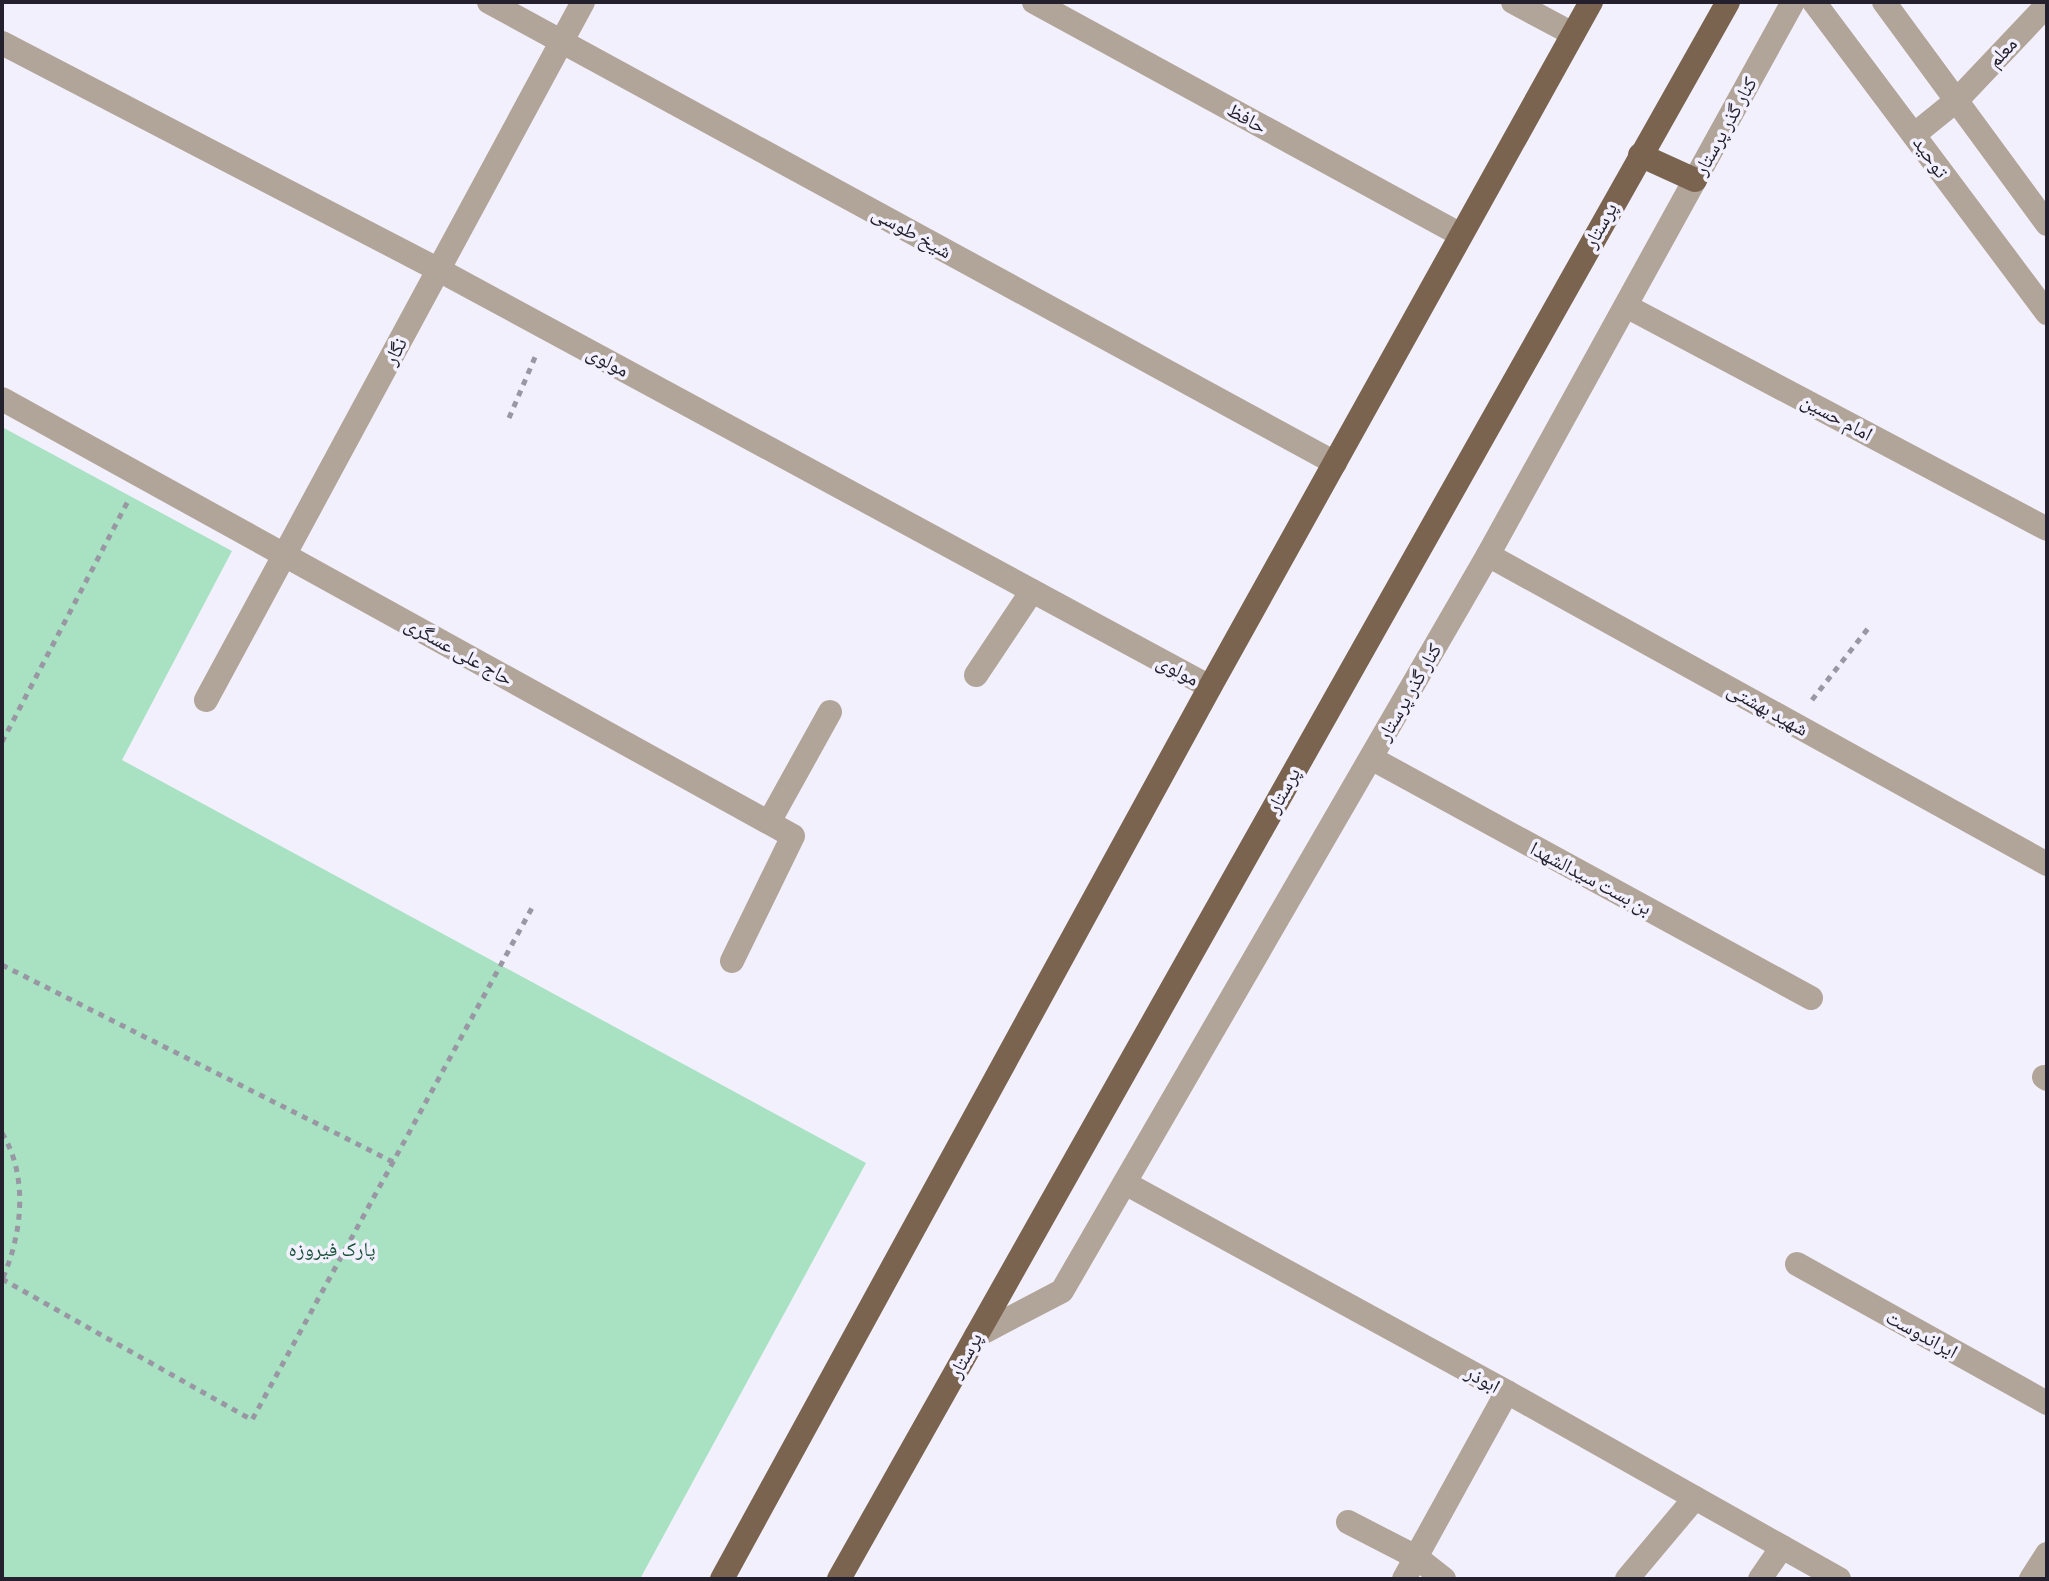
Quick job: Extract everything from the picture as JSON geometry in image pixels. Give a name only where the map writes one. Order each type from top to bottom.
[{"type":"main road","points":[[722,1579],[1210,687],[1591,2]]},
{"type":"main road","name":"پرستار","points":[[839,1579],[1728,2]]},
{"type":"main road","points":[[1640,155],[1695,180]]},
{"type":"street","name":"شیخ طوسی","points":[[489,2],[1335,463]]},
{"type":"street","name":"نگار","points":[[206,700],[583,2]]},
{"type":"street","name":"حافظ","points":[[1034,2],[1461,235]]},
{"type":"street","points":[[1513,2],[1573,34]]},
{"type":"street","name":"کنار گذر پرستار","points":[[976,1336],[1062,1291],[1488,555],[1793,2]]},
{"type":"street","name":"توحید","points":[[1814,2],[2047,313]]},
{"type":"street","points":[[1884,2],[2047,224]]},
{"type":"street","name":"معلم","points":[[1915,134],[1957,100],[2047,5]]},
{"type":"street","name":"مولوی","points":[[2,43],[439,270],[1210,687]]},
{"type":"street","name":"امام حسین","points":[[1626,306],[2047,529]]},
{"type":"street","name":"حاج علی عسگری","points":[[2,399],[793,836],[732,961]]},
{"type":"street","name":"شهید بهشتی","points":[[1488,555],[2047,864]]},
{"type":"street","points":[[976,675],[1032,591]]},
{"type":"street","points":[[769,822],[830,712]]},
{"type":"street","name":"بن بست سیدالشهدا","points":[[1371,758],[1811,998]]},
{"type":"street","name":"ابوذر","points":[[1125,1183],[1507,1392],[1839,1579]]},
{"type":"street","name":"ایراندوست","points":[[1797,1264],[2047,1403]]},
{"type":"street","points":[[1404,1579],[1507,1392]]},
{"type":"street","points":[[1627,1579],[1695,1498]]},
{"type":"street","points":[[1348,1522],[1416,1557],[1444,1579]]},
{"type":"street","points":[[1760,1579],[1782,1547]]},
{"type":"street","points":[[2031,1579],[2047,1554]]},
{"type":"path","points":[[509,418],[548,329]]},
{"type":"path","points":[[2,742],[4,731],[141,476]]},
{"type":"path","points":[[1794,722],[1870,626]]},
{"type":"path","points":[[2,1133],[9,1144],[21,1194],[17,1244],[2,1279],[252,1420],[533,906]]},
{"type":"path","points":[[2,965],[393,1162]]},
{"type":"green space","name":"پارک فیروزه","points":[[2,427],[232,551],[122,760],[866,1163],[640,1579],[2,1579]]}]
